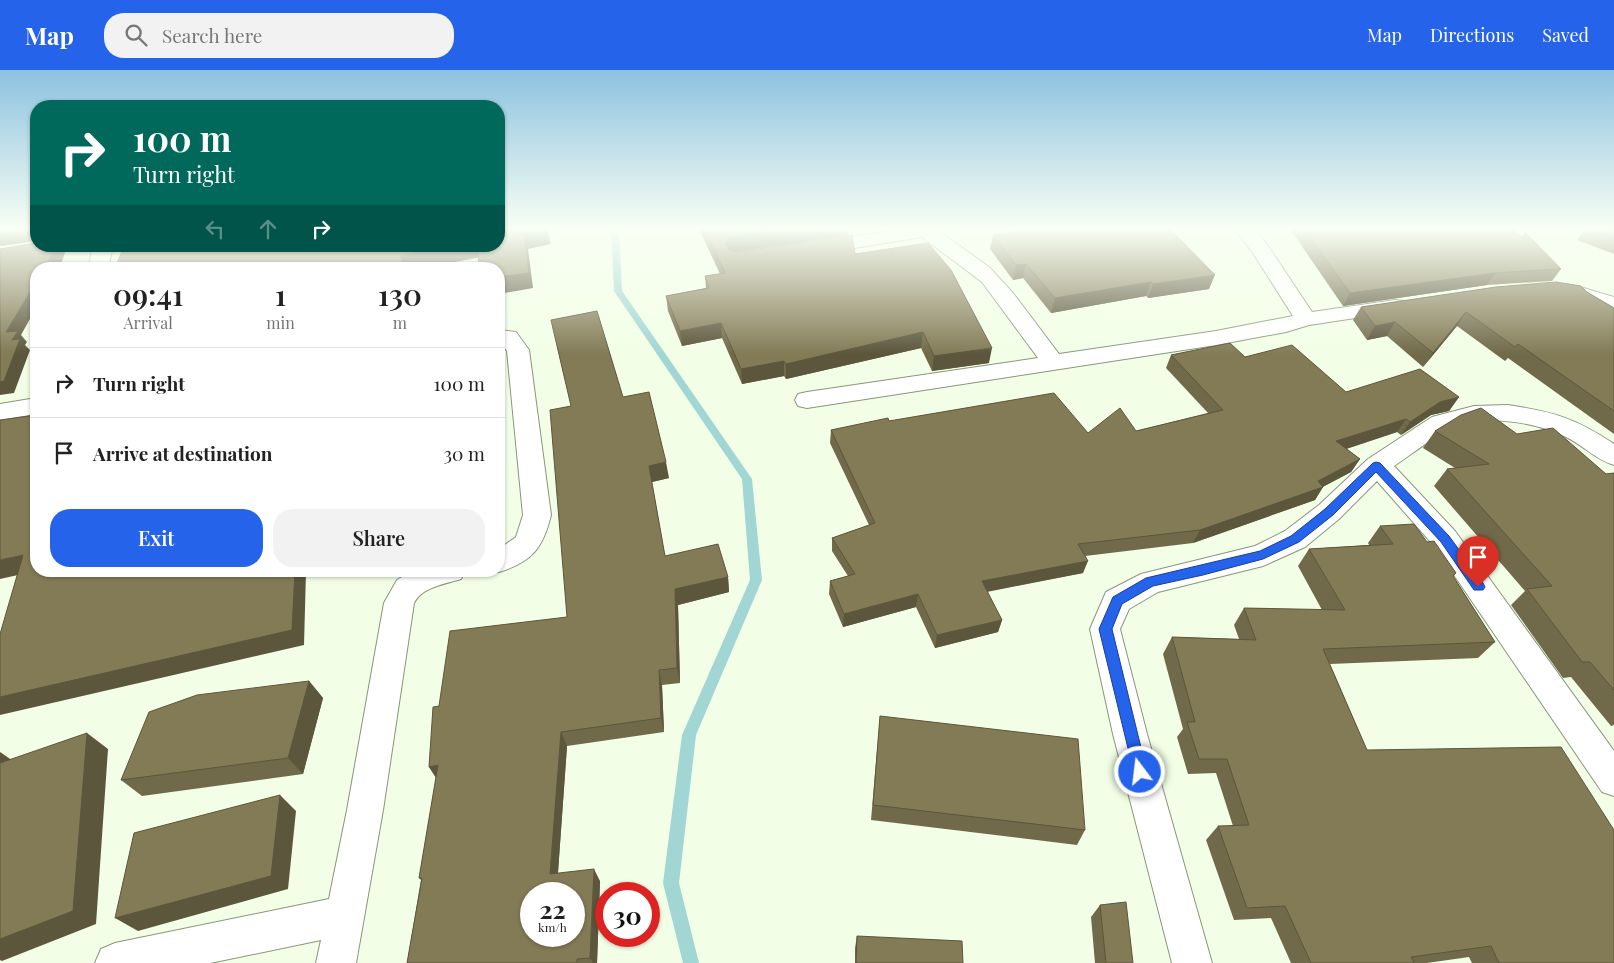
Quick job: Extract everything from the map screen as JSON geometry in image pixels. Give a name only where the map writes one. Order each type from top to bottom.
[{"type":"street","points":[[980,271],[989,279],[1053,362]]},
{"type":"street","points":[[1274,271],[1306,319]]},
{"type":"street","points":[[1536,289],[1546,288],[1580,293],[1614,304]]},
{"type":"street","points":[[807,400],[1216,338],[1286,325],[1306,319],[1416,303]]},
{"type":"street","points":[[505,336],[508,336],[518,350],[537,515],[532,537],[518,553],[505,558]]},
{"type":"street","points":[[0,412],[30,407]]},
{"type":"street","points":[[1192,963],[1130,734],[1105,629],[1117,601],[1150,582],[1203,571],[1263,554],[1295,539],[1329,512],[1376,465],[1441,423],[1474,414],[1508,413],[1546,420],[1578,432],[1614,456]]},
{"type":"street","points":[[1376,465],[1445,539],[1614,780]]},
{"type":"street","points":[[336,963],[365,810],[399,603],[407,588],[427,577]]},
{"type":"street","points":[[115,963],[346,914]]},
{"type":"building","points":[[0,271],[30,271],[30,292],[6,332],[18,331],[12,340],[20,339],[4,381],[0,382]]},
{"type":"building","points":[[505,271],[529,271],[529,273],[505,276]]},
{"type":"building","points":[[724,271],[951,271],[992,348],[934,356],[923,332],[786,364],[784,361],[741,369],[721,323],[680,331],[666,296],[709,288],[705,276],[725,273]]},
{"type":"building","points":[[1032,271],[1211,271],[1215,275],[1153,284],[1151,282],[1055,298]]},
{"type":"building","points":[[1334,271],[1533,271],[1495,273],[1350,293]]},
{"type":"building","points":[[1556,282],[1581,286],[1587,292],[1614,308],[1614,411],[1518,344],[1515,347],[1466,312],[1433,353],[1395,322],[1375,326],[1361,307],[1496,287]]},
{"type":"building","points":[[597,311],[623,397],[649,392],[666,462],[649,466],[665,556],[718,544],[728,577],[675,589],[677,668],[659,670],[661,718],[561,732],[550,874],[594,869],[590,958],[577,959],[577,963],[407,963],[422,878],[419,878],[438,765],[429,767],[433,707],[439,706],[450,631],[567,617],[550,410],[571,406],[551,320]]},
{"type":"building","points":[[1230,343],[1245,357],[1292,345],[1346,392],[1420,369],[1459,397],[1440,402],[1410,422],[1406,419],[1336,441],[1360,459],[1318,481],[1323,487],[1200,530],[1078,544],[1088,561],[982,581],[1002,620],[937,635],[918,594],[844,614],[830,581],[855,574],[832,538],[875,523],[831,430],[888,418],[889,421],[1054,393],[1088,433],[1120,408],[1136,431],[1223,410],[1171,355]]},
{"type":"building","points":[[1481,408],[1517,434],[1553,428],[1606,474],[1614,473],[1614,690],[1590,662],[1582,662],[1527,589],[1552,586],[1447,469],[1489,464],[1435,431],[1461,415]]},
{"type":"building","points":[[30,416],[30,577],[295,577],[292,630],[0,697],[0,634],[23,555],[0,560],[0,420]]},
{"type":"building","points":[[1414,524],[1427,542],[1434,541],[1456,573],[1453,576],[1495,642],[1323,649],[1367,750],[1561,747],[1614,830],[1614,963],[1499,963],[1491,946],[1411,957],[1414,963],[1311,963],[1285,906],[1247,908],[1218,826],[1249,825],[1227,759],[1199,759],[1187,722],[1195,722],[1172,637],[1256,640],[1244,608],[1345,610],[1309,549],[1393,544],[1380,526]]},
{"type":"building","points":[[309,681],[288,758],[121,780],[149,712],[197,695]]},
{"type":"building","points":[[880,716],[1078,739],[1085,830],[873,805]]},
{"type":"building","points":[[87,733],[73,911],[0,939],[0,763]]},
{"type":"building","points":[[280,795],[271,876],[115,918],[134,833]]},
{"type":"building","points":[[1126,902],[1133,963],[1106,963],[1100,905]]},
{"type":"building","points":[[857,936],[962,941],[963,963],[856,963]]},
{"type":"waterway","points":[[617,271],[618,291],[747,479],[756,580],[689,735],[671,883],[691,963]]},
{"type":"route","points":[[1140,772],[1105,629],[1117,601],[1150,582],[1203,571],[1263,554],[1295,539],[1329,512],[1376,465],[1445,539],[1478,587]]}]
